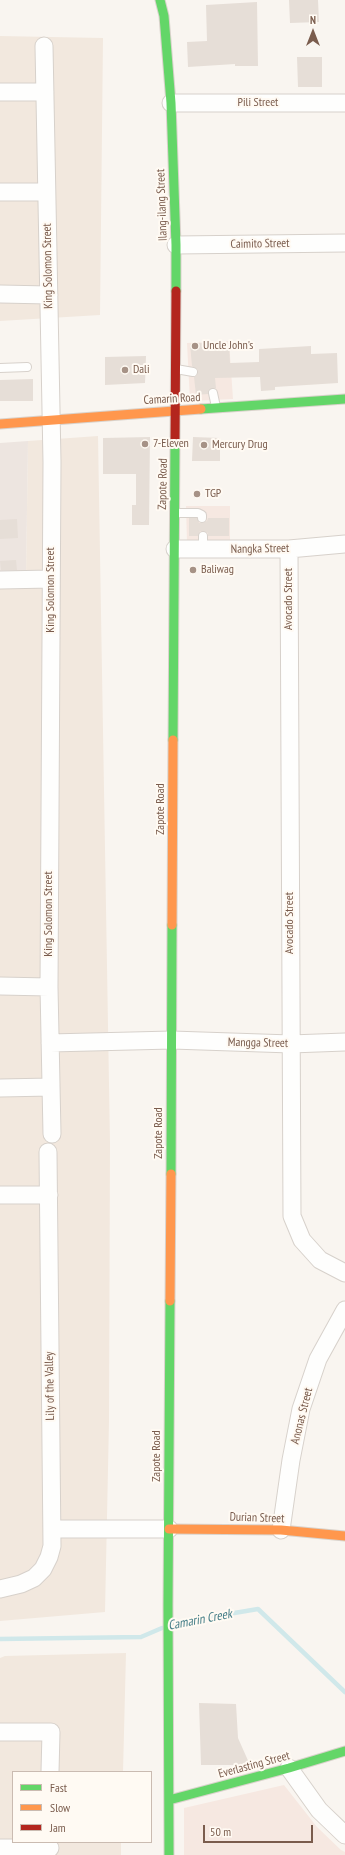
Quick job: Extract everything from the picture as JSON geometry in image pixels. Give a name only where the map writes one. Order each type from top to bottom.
[{"type":"main road","name":"Ilang-ilang Street","points":[[160,0],[164,16],[171,103],[176,245],[176,410]]},
{"type":"main road","name":"Camarin Road","points":[[0,424],[176,410],[345,399]]},
{"type":"main road","name":"Zapote Road","points":[[169,1855],[168,1605],[174,513],[176,410]]},
{"type":"main road","name":"Durian Street","points":[[169,1529],[281,1530],[345,1536]]},
{"type":"main road","name":"Everlasting Street","points":[[169,1800],[289,1768],[345,1751]]},
{"type":"street","name":"King Solomon Street","points":[[44,46],[48,295],[52,419],[49,987],[52,1134]]},
{"type":"street","points":[[0,92],[45,92]]},
{"type":"street","name":"Pili Street","points":[[171,103],[345,102]]},
{"type":"street","points":[[0,192],[46,192]]},
{"type":"street","name":"Caimito Street","points":[[176,245],[345,243]]},
{"type":"street","points":[[0,294],[48,295]]},
{"type":"street","name":"Nangka Street","points":[[175,549],[203,543],[289,549],[345,544]]},
{"type":"street","name":"Avocado Street","points":[[289,549],[292,1216],[302,1240],[320,1260],[345,1273]]},
{"type":"street","points":[[0,580],[51,579]]},
{"type":"street","points":[[0,986],[49,987]]},
{"type":"street","name":"Mangga Street","points":[[50,1043],[172,1040],[291,1044],[345,1042]]},
{"type":"street","points":[[0,1088],[51,1087]]},
{"type":"street","name":"Lily of the Valley","points":[[0,1589],[22,1584],[34,1578],[43,1569],[49,1557],[52,1546],[48,1152]]},
{"type":"street","points":[[0,1195],[48,1195]]},
{"type":"street","name":"Anonas Street","points":[[281,1530],[291,1460],[301,1408],[318,1359],[345,1310]]},
{"type":"street","points":[[52,1529],[169,1529]]},
{"type":"street","points":[[0,1732],[51,1732],[50,1771]]},
{"type":"street","points":[[289,1768],[319,1810],[345,1835]]},
{"type":"street","points":[[0,1848],[50,1848]]},
{"type":"lane","points":[[0,368],[27,367]]},
{"type":"lane","points":[[176,368],[193,372]]},
{"type":"lane","points":[[213,393],[216,408]]},
{"type":"lane","points":[[174,513],[198,513],[202,515],[202,518]]},
{"type":"shaded area","points":[[0,36],[103,38],[100,315],[0,321]]},
{"type":"shaded area","points":[[229,341],[233,399],[190,401],[187,343]]},
{"type":"shaded area","points":[[98,436],[110,1143],[109,1421],[105,1612],[0,1621],[0,578],[26,576],[28,441]]},
{"type":"shaded area","points":[[28,441],[26,576],[0,578],[0,443]]},
{"type":"shaded area","points":[[186,506],[230,506],[230,543],[187,543]]},
{"type":"shaded area","points":[[126,1653],[123,1771],[12,1771],[12,1843],[121,1843],[121,1855],[0,1855],[0,1658],[5,1656]]},
{"type":"shaded area","points":[[284,1785],[317,1827],[345,1852],[345,1855],[184,1855],[184,1808]]},
{"type":"building","points":[[289,0],[318,0],[319,22],[290,23]]},
{"type":"building","points":[[257,2],[258,66],[235,66],[235,64],[188,67],[187,42],[207,41],[206,5]]},
{"type":"building","points":[[297,57],[322,57],[322,87],[298,87]]},
{"type":"building","points":[[214,342],[214,344],[229,343],[230,363],[259,362],[259,349],[311,346],[311,354],[337,353],[338,383],[275,387],[275,390],[261,391],[260,377],[215,378],[216,388],[210,389],[208,394],[196,395],[194,377],[197,375],[198,370],[192,366],[190,344]]},
{"type":"building","name":"Dali","points":[[146,356],[145,383],[105,385],[105,357]]},
{"type":"building","points":[[33,379],[33,401],[0,401],[0,380]]},
{"type":"building","points":[[150,437],[149,525],[132,525],[132,505],[136,505],[136,474],[103,474],[103,438]]},
{"type":"building","points":[[193,437],[220,438],[220,461],[192,461]]},
{"type":"building","points":[[189,518],[197,518],[199,523],[202,523],[207,521],[208,518],[229,518],[229,536],[208,536],[208,533],[200,531],[198,536],[189,536]]},
{"type":"building","points":[[17,519],[18,538],[0,539],[0,520]]},
{"type":"building","points":[[16,560],[17,570],[1,570],[0,561]]},
{"type":"building","points":[[199,1703],[236,1704],[238,1738],[250,1765],[201,1765]]},
{"type":"waterway","name":"Camarin Creek","points":[[175,1623],[258,1609],[345,1692]]},
{"type":"waterway","name":"Camarin Creek","points":[[0,1639],[141,1637],[162,1628]]},
{"type":"traffic: fast","points":[[160,0],[164,16],[171,103],[176,245],[176,291]]},
{"type":"traffic: fast","points":[[201,409],[345,399]]},
{"type":"traffic: fast","points":[[173,740],[175,442]]},
{"type":"traffic: fast","points":[[171,1174],[172,925]]},
{"type":"traffic: fast","points":[[169,1855],[168,1605],[170,1301]]},
{"type":"traffic: fast","points":[[169,1800],[289,1768],[345,1751]]},
{"type":"traffic: slow","points":[[0,424],[201,409]]},
{"type":"traffic: slow","points":[[172,925],[173,740]]},
{"type":"traffic: slow","points":[[170,1301],[171,1174]]},
{"type":"traffic: slow","points":[[169,1529],[281,1530],[345,1536]]},
{"type":"traffic: jam","points":[[175,442],[176,291]]},
{"type":"place","name":"Uncle John's","points":[[195,346]]},
{"type":"place","name":"Dali","points":[[125,370]]},
{"type":"place","name":"7-Eleven","points":[[145,444]]},
{"type":"place","name":"Mercury Drug","points":[[204,445]]},
{"type":"place","name":"TGP","points":[[197,494]]},
{"type":"place","name":"Baliwag","points":[[193,570]]}]
